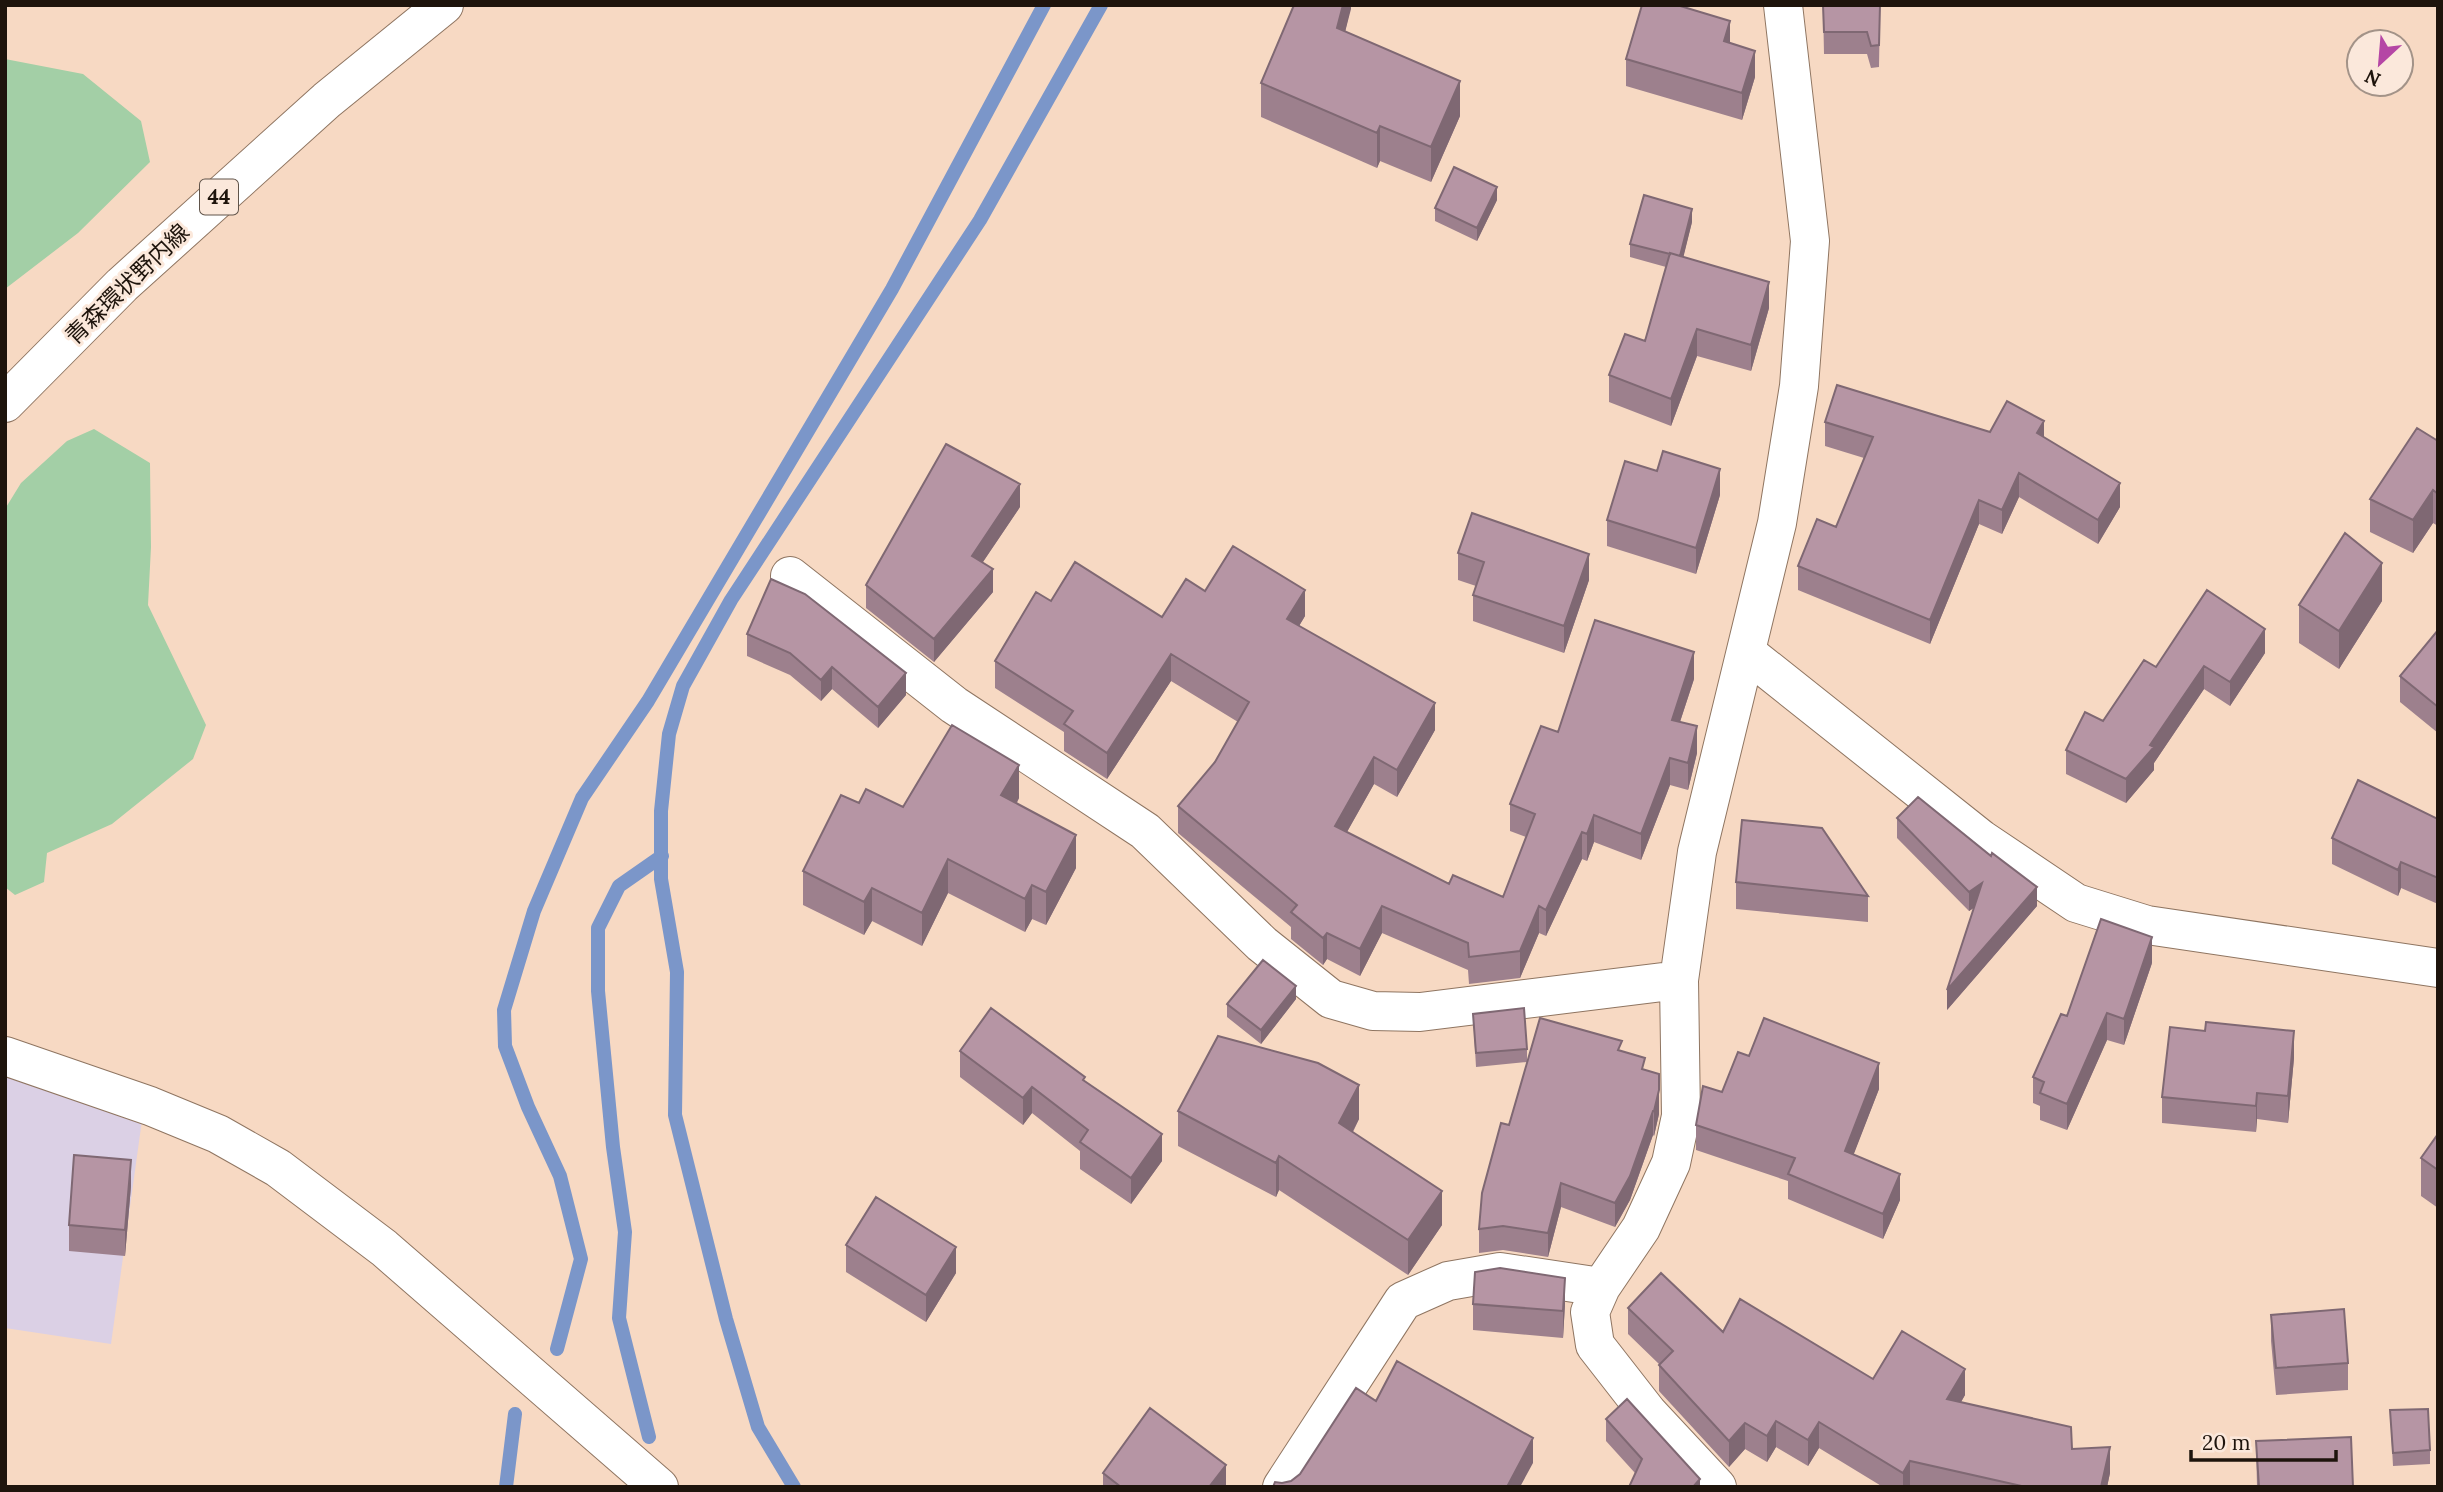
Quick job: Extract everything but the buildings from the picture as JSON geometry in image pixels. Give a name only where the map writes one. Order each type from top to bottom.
[{"type":"street","name":"青森環状野内線","points":[[5,402],[153,257],[327,100],[444,5]]},
{"type":"street","points":[[1717,1487],[1648,1413],[1595,1345],[1590,1312],[1601,1287],[1641,1228],[1671,1163],[1681,1116],[1679,980],[1697,852],[1777,523],[1799,386],[1810,241],[1783,5]]},
{"type":"street","points":[[790,576],[954,705],[1146,831],[1262,944],[1331,999],[1373,1011],[1420,1012],[1679,980]]},
{"type":"street","points":[[1747,653],[1981,838],[2076,902],[2147,925],[2438,968]]},
{"type":"street","points":[[5,1056],[150,1106],[218,1134],[278,1168],[384,1248],[659,1487]]},
{"type":"street","points":[[1282,1487],[1403,1301],[1448,1280],[1500,1272],[1601,1287]]},
{"type":"shaded area","points":[[5,1073],[142,1120],[111,1344],[5,1328]]},
{"type":"green space","points":[[5,59],[83,74],[141,121],[150,162],[78,233],[5,289]]},
{"type":"green space","points":[[94,429],[150,463],[151,547],[148,605],[206,725],[193,759],[112,824],[47,853],[44,882],[15,895],[5,887],[5,509],[21,483],[67,441]]},
{"type":"waterway","points":[[557,1349],[581,1259],[560,1176],[528,1107],[505,1046],[504,1010],[534,911],[582,798],[648,701],[892,289],[1044,5]]},
{"type":"waterway","points":[[794,1487],[758,1427],[726,1319],[675,1115],[677,972],[661,879],[661,811],[669,734],[683,686],[731,600],[980,220],[1101,5]]},
{"type":"waterway","points":[[649,1437],[619,1318],[625,1232],[613,1147],[598,991],[598,928],[619,886],[662,856]]},
{"type":"waterway","points":[[506,1487],[515,1414]]}]
